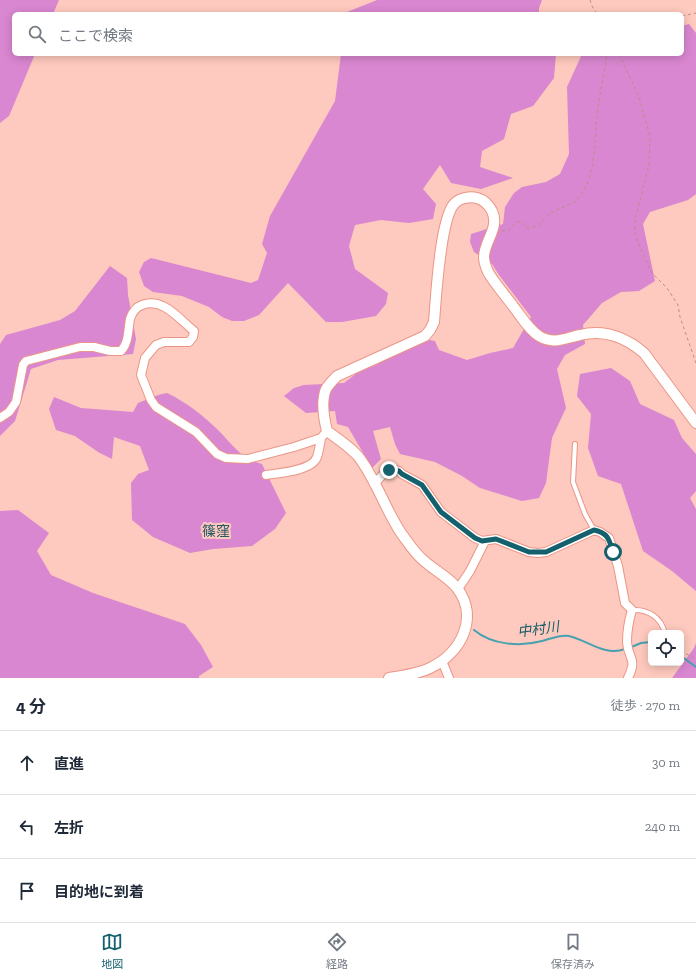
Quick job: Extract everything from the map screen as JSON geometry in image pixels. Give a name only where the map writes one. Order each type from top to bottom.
[{"type":"street","points":[[266,475],[302,468],[312,464],[317,458],[324,434],[326,390],[337,376],[425,336],[430,330],[434,322],[441,254],[448,214],[455,203],[466,198],[475,198],[485,201],[492,210],[495,218],[494,228],[485,247],[485,264],[498,286],[530,328],[539,336],[557,341],[579,335],[601,333],[614,335],[629,341],[644,353],[696,423]]},
{"type":"street","points":[[0,418],[9,412],[16,402],[23,365],[26,361],[80,347],[94,347],[110,351],[121,351],[125,347],[131,316],[139,306],[150,303],[168,308],[194,331],[189,342],[164,342],[156,344],[144,358],[141,375],[151,400],[156,407],[196,432],[210,448],[217,454],[226,458],[248,459],[294,447],[324,434],[350,447],[366,468],[401,532],[421,558],[458,589],[464,602],[467,614],[465,632],[458,644],[442,661],[430,668],[403,676],[389,678]]},
{"type":"street","points":[[374,484],[389,470],[399,471],[422,485],[441,512],[461,529],[475,538],[485,541],[496,539],[529,552],[546,552],[594,530],[609,538],[618,566],[625,603],[632,610],[628,625],[629,648],[633,659],[633,667],[628,678]]},
{"type":"street","points":[[458,589],[470,571],[485,541]]},
{"type":"street","points":[[442,661],[449,678]]},
{"type":"lane","points":[[575,444],[573,482],[585,514],[594,530]]},
{"type":"lane","points":[[632,610],[656,616],[663,625],[664,630]]},
{"type":"path","points":[[590,0],[595,12]]},
{"type":"path","points":[[684,16],[696,13]]},
{"type":"path","points":[[494,228],[506,231],[518,221],[522,222],[528,228],[538,226],[553,212],[570,205],[581,195],[592,165],[598,108],[607,56]]},
{"type":"path","points":[[620,56],[639,97],[650,137],[649,165],[635,220],[635,235],[652,272],[667,288],[678,305],[680,317],[696,363]]},
{"type":"path","points":[[684,653],[696,659]]},
{"type":"shaded area","points":[[0,0],[59,0],[54,12],[12,12],[12,56],[34,56],[9,116],[0,123]]},
{"type":"shaded area","points":[[377,0],[542,0],[539,12],[347,12]]},
{"type":"shaded area","points":[[689,24],[696,33],[696,194],[688,200],[650,212],[643,224],[655,281],[639,291],[621,292],[602,303],[583,325],[585,344],[565,355],[557,369],[566,408],[552,438],[546,483],[539,498],[522,501],[480,488],[462,476],[435,462],[400,454],[395,444],[390,427],[373,431],[381,459],[372,468],[348,427],[337,424],[335,411],[306,413],[284,396],[294,388],[304,385],[344,383],[362,369],[374,366],[424,339],[435,341],[439,350],[467,360],[513,348],[531,317],[492,264],[474,252],[470,242],[471,234],[503,224],[505,207],[514,193],[522,187],[546,182],[560,174],[569,154],[567,87],[581,56],[684,56],[684,25]]},
{"type":"shaded area","points":[[341,56],[556,56],[554,78],[533,106],[511,114],[504,139],[482,151],[480,167],[513,178],[481,189],[451,183],[440,165],[423,189],[436,204],[433,219],[409,223],[381,220],[355,225],[349,246],[355,269],[388,293],[386,304],[376,316],[342,322],[326,322],[288,283],[259,315],[244,321],[232,321],[222,317],[209,307],[182,296],[153,292],[144,286],[139,272],[144,262],[151,258],[251,283],[258,280],[267,253],[262,244],[270,216],[335,101]]},
{"type":"shaded area","points":[[110,266],[127,278],[128,295],[136,339],[133,354],[58,360],[31,369],[15,421],[0,436],[0,344],[6,335],[60,320],[75,311]]},
{"type":"shaded area","points":[[611,368],[630,381],[640,404],[674,420],[682,438],[696,454],[696,491],[690,498],[696,509],[696,591],[672,571],[643,551],[621,484],[598,476],[588,448],[591,414],[577,396],[580,374]]},
{"type":"shaded area","points":[[167,393],[188,405],[201,415],[243,455],[262,464],[286,513],[275,529],[252,546],[213,549],[190,553],[153,537],[132,520],[131,483],[138,474],[149,470],[140,446],[114,437],[112,459],[98,452],[75,436],[56,430],[49,409],[54,397],[81,408],[133,412],[138,403]]},
{"type":"shaded area","points":[[18,510],[49,533],[37,551],[51,575],[93,593],[185,624],[201,645],[213,667],[199,676],[199,678],[0,678],[0,511]]},
{"type":"shaded area","points":[[696,643],[696,678],[672,678],[681,666],[684,666],[684,662]]},
{"type":"waterway","name":"中村川","points":[[474,630],[481,635],[498,642],[525,644],[559,636],[569,636],[610,651],[625,649]]},
{"type":"waterway","name":"中村川","points":[[629,648],[641,643],[648,642]]},
{"type":"waterway","name":"中村川","points":[[684,658],[696,667]]},
{"type":"district","name":"篠窪","points":[[216,531]]},
{"type":"route","points":[[389,470],[394,469],[399,471],[422,485],[441,512],[461,529],[482,541],[496,539],[529,552],[538,553],[554,549],[594,530],[609,538],[613,552]]}]
